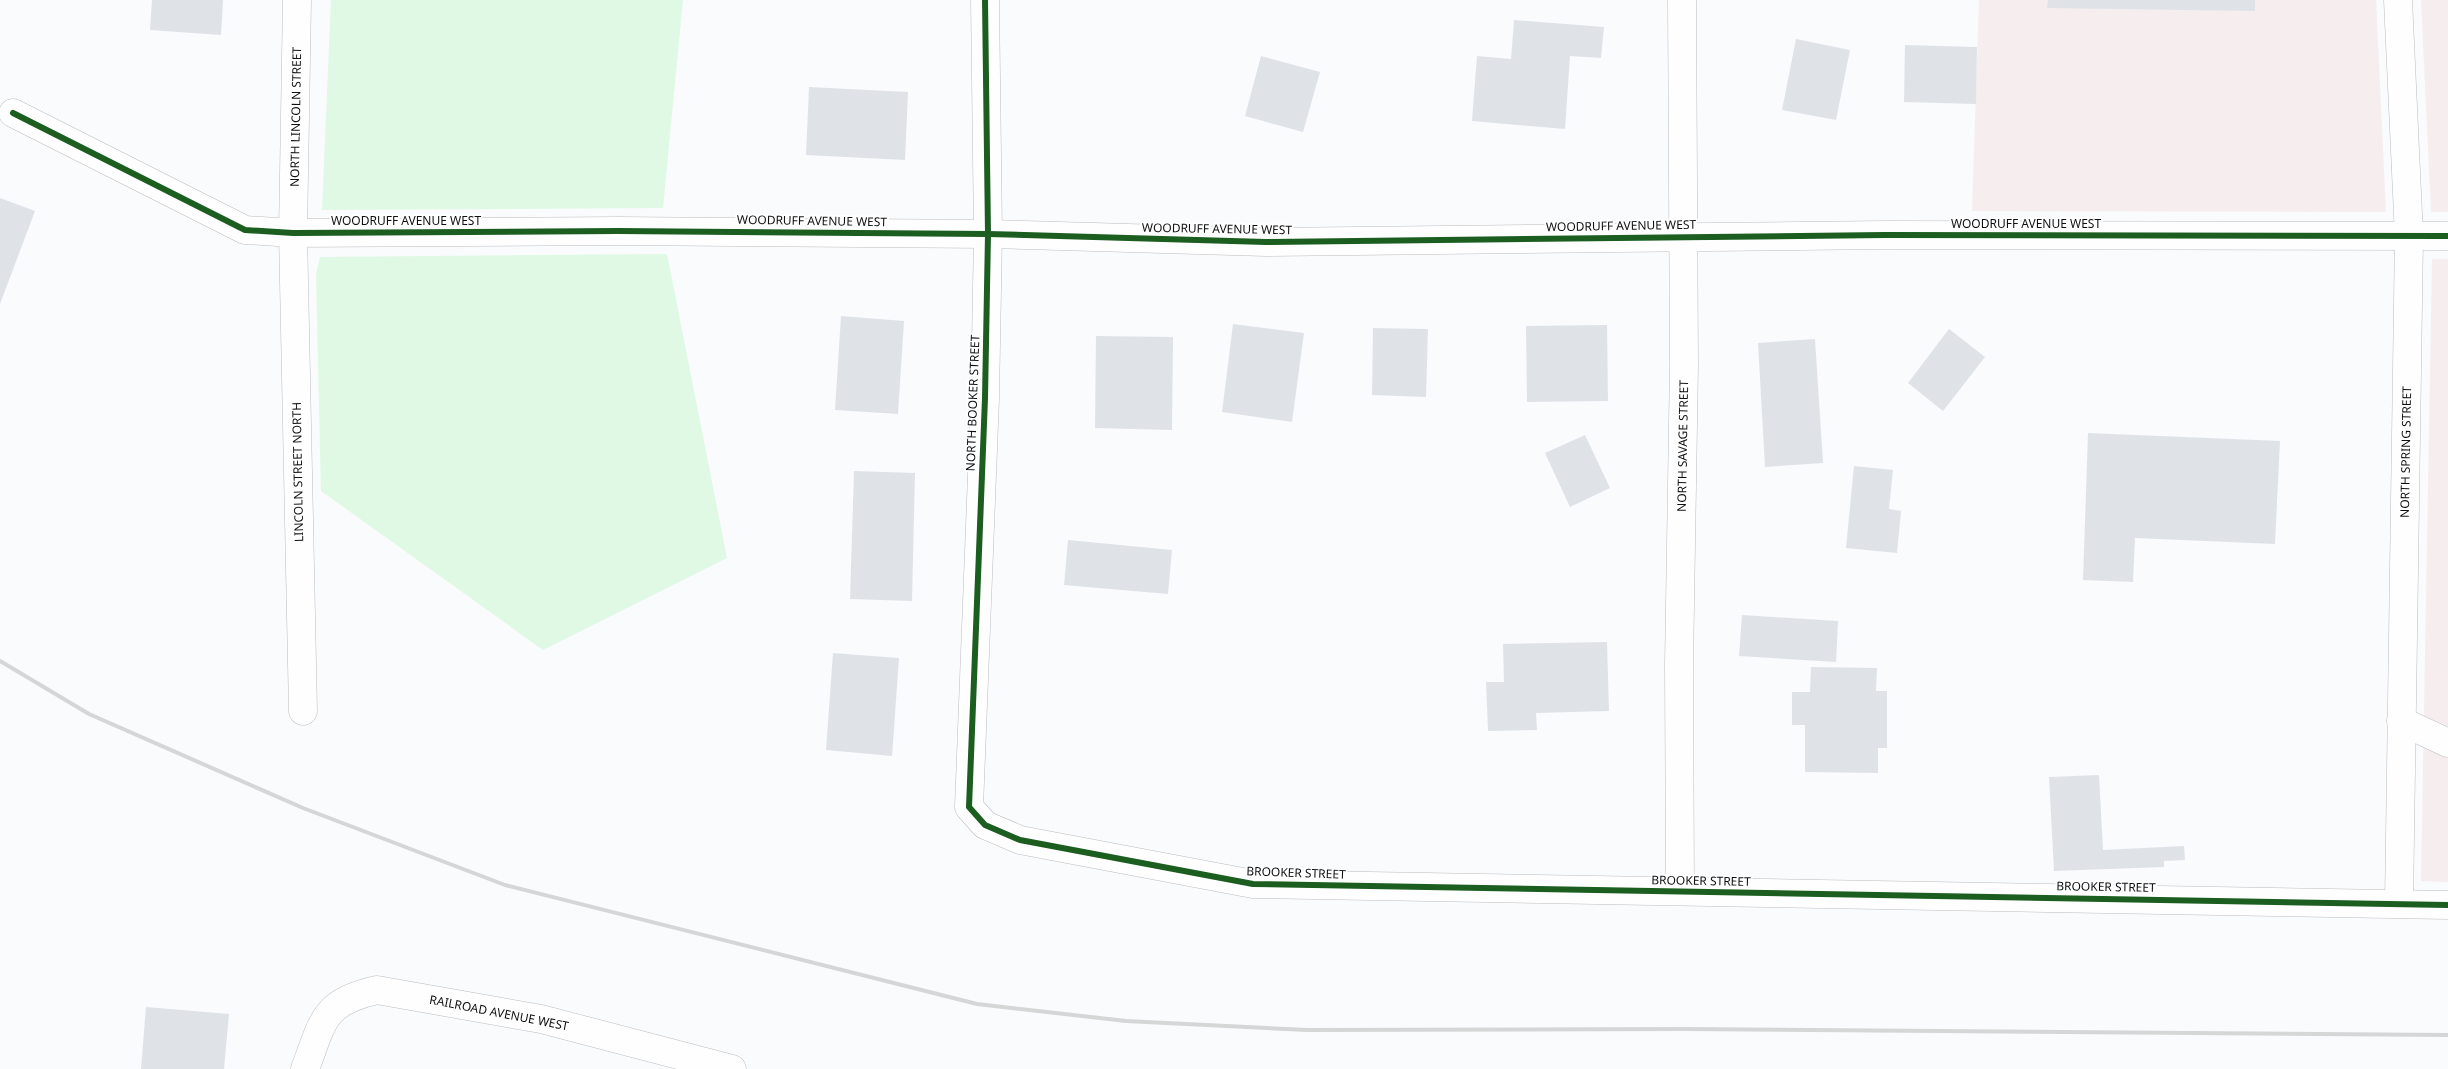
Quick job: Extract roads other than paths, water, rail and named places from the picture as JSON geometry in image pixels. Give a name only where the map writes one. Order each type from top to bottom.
[{"type":"street","name":"NORTH LINCOLN STREET","points":[[293,234],[297,0]]},
{"type":"street","name":"NORTH BOOKER STREET","points":[[969,807],[985,398],[988,234],[985,0]]},
{"type":"street","name":"NORTH SAVAGE STREET","points":[[1680,891],[1683,237],[1682,0]]},
{"type":"street","name":"NORTH SPRING STREET","points":[[2398,0],[2409,236],[2399,903]]},
{"type":"street","name":"WOODRUFF AVENUE WEST","points":[[13,113],[245,230],[293,234],[618,231],[988,234],[1266,242],[1885,235],[2448,236]]},
{"type":"street","name":"LINCOLN STREET NORTH","points":[[293,234],[303,711]]},
{"type":"street","points":[[2401,721],[2448,743]]},
{"type":"street","name":"BROOKER STREET","points":[[969,807],[985,825],[1020,840],[1253,884],[2448,905]]},
{"type":"street","name":"RAILROAD AVENUE WEST","points":[[305,1069],[321,1028],[332,1008],[354,995],[377,990],[541,1019],[732,1069]]},
{"type":"railway","points":[[0,661],[89,714],[303,808],[505,885],[977,1004],[1126,1021],[1307,1030],[1684,1029],[2448,1035]]}]
